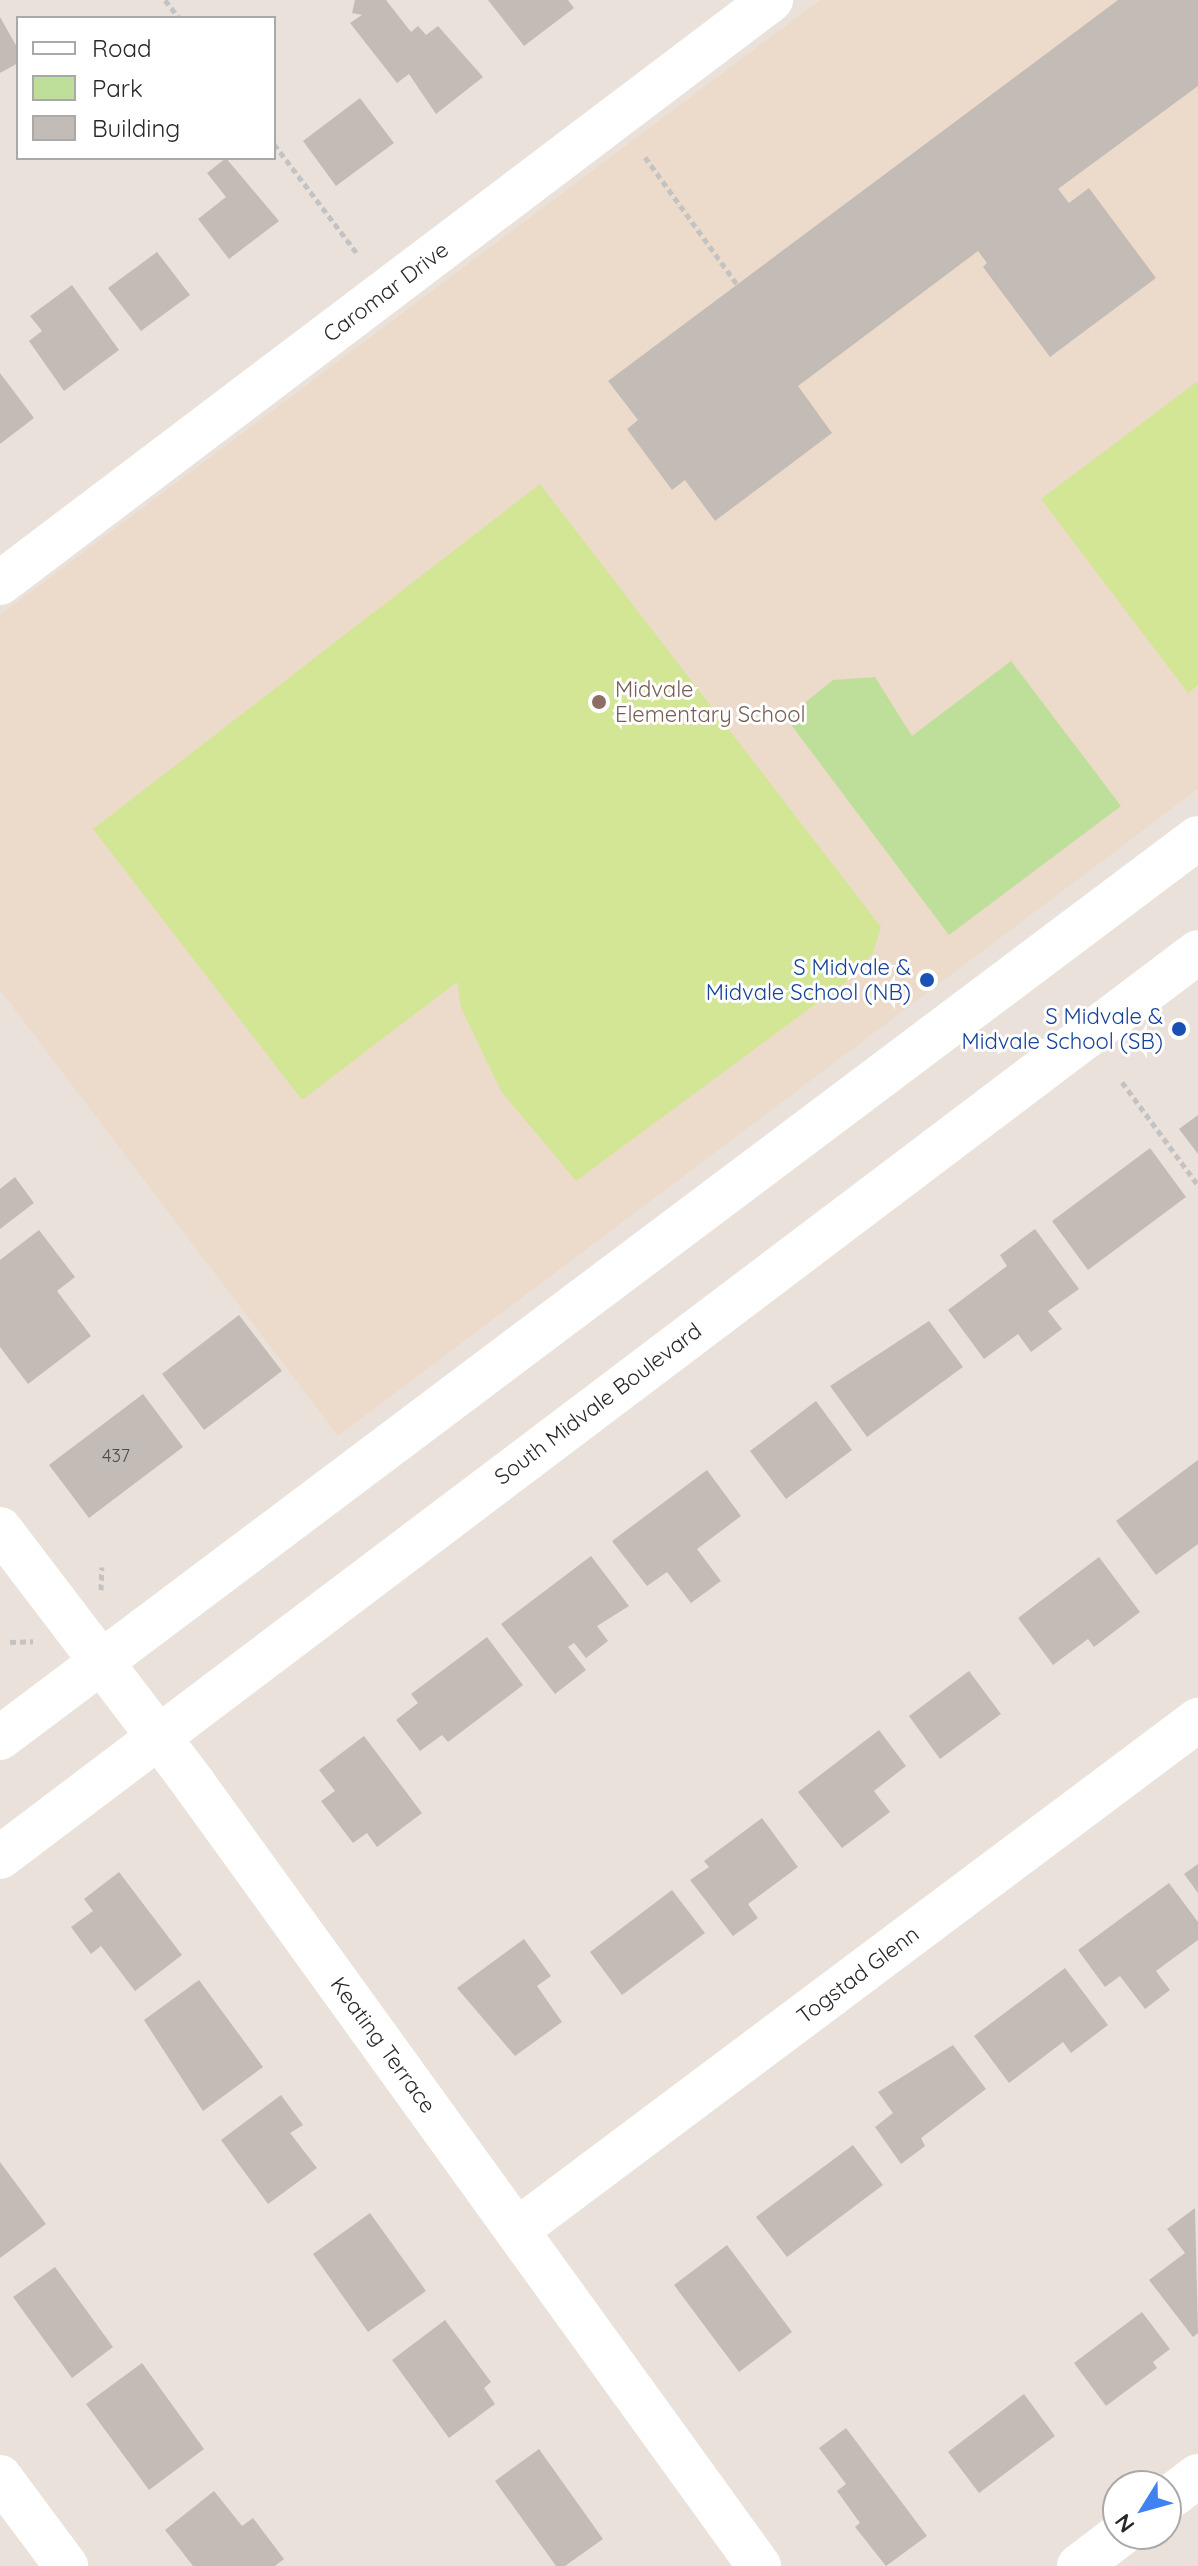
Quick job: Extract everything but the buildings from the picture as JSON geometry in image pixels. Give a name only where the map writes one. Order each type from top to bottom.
[{"type":"street","name":"Caromar Drive","points":[[0,583],[771,0]]},
{"type":"street","points":[[0,1738],[1198,838]]},
{"type":"street","name":"South Midvale Boulevard","points":[[0,1857],[1198,952]]},
{"type":"street","name":"Keating Terrace","points":[[0,1529],[157,1737],[759,2566]]},
{"type":"street","name":"Togstad Glenn","points":[[517,2230],[1198,1720]]},
{"type":"street","points":[[0,2477],[66,2566]]},
{"type":"street","points":[[1079,2566],[1102,2548]]},
{"type":"path","points":[[165,0],[177,16]]},
{"type":"path","points":[[276,147],[356,252]]},
{"type":"path","points":[[645,157],[737,284]]},
{"type":"path","points":[[1122,1082],[1198,1185]]},
{"type":"shaded area","name":"Midvale Elementary School","points":[[820,0],[1198,0],[1198,789],[338,1436],[0,990],[0,615]]},
{"type":"green space","points":[[1198,381],[1198,685],[1188,693],[1041,499]]},
{"type":"green space","points":[[540,484],[881,927],[873,953],[847,981],[576,1181],[501,1091],[461,1008],[457,982],[302,1100],[93,829]]},
{"type":"green space","points":[[1011,661],[1121,806],[949,935],[786,718],[833,680],[875,677],[912,736]]},
{"type":"place","name":"Midvale Elementary School","points":[[599,702]]},
{"type":"place","name":"S Midvale & Midvale School (NB)","points":[[927,980]]},
{"type":"place","name":"S Midvale & Midvale School (SB)","points":[[1179,1029]]}]
